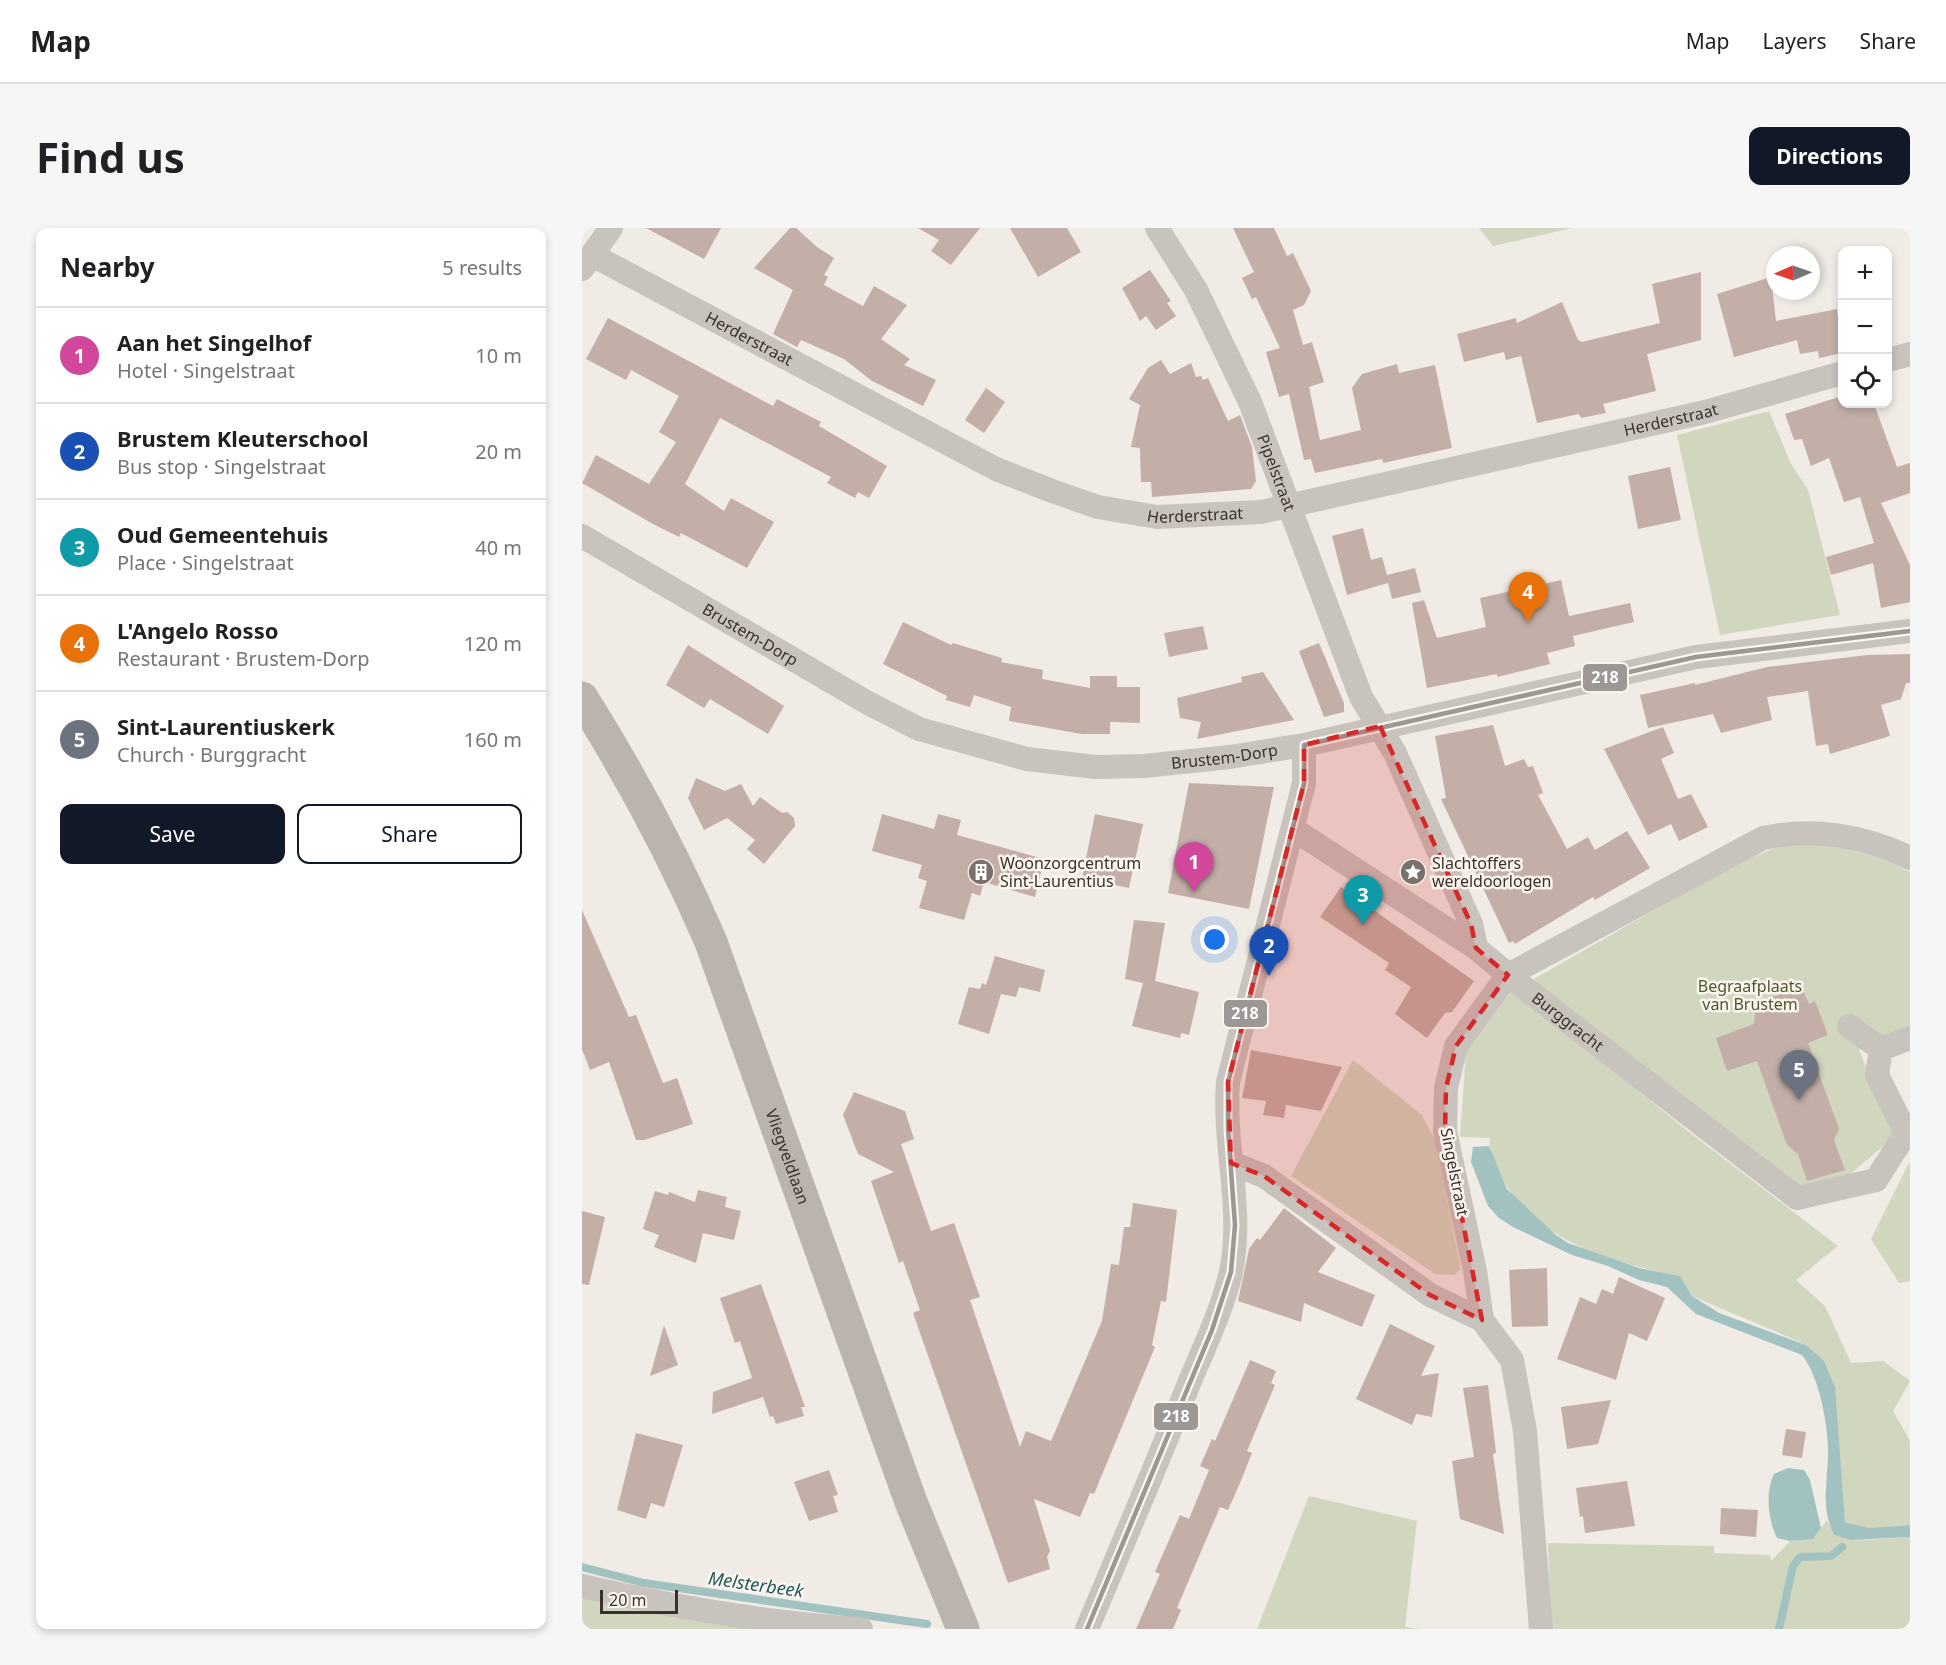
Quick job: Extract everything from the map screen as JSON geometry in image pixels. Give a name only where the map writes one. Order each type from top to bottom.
[{"type":"main road","name":"Vliegveldlaan","points":[[582,698],[648,808],[684,879],[706,932],[737,1010],[911,1502],[963,1629]]},
{"type":"street","points":[[587,262],[611,228]]},
{"type":"street","name":"Pipelstraat","points":[[1157,228],[1196,290],[1250,402],[1361,697],[1380,726]]},
{"type":"street","name":"Herderstraat","points":[[587,262],[996,469],[1098,507],[1157,517],[1261,512],[1706,412],[1838,374]]},
{"type":"street","points":[[1892,359],[1910,354]]},
{"type":"street","name":"Brustem-Dorp","points":[[582,536],[868,703],[930,732],[1027,759],[1096,767],[1144,766],[1230,757],[1304,745],[1380,726],[1696,657],[1910,631]]},
{"type":"street","points":[[1380,726],[1471,924],[1476,948]]},
{"type":"street","points":[[1087,1629],[1222,1302],[1231,1271],[1236,1234],[1226,1112],[1228,1082],[1304,783],[1304,745]]},
{"type":"street","points":[[1293,829],[1476,948],[1508,975],[1763,838],[1785,833],[1817,833],[1881,844],[1910,858]]},
{"type":"street","name":"Singelstraat","points":[[1482,1320],[1475,1270],[1445,1131],[1446,1088],[1456,1046],[1508,975]]},
{"type":"street","name":"Burggracht","points":[[1508,975],[1797,1198],[1876,1180],[1906,1133],[1877,1075],[1881,1048]]},
{"type":"street","points":[[1849,1026],[1881,1048],[1910,1038]]},
{"type":"street","name":"Singelstraat","points":[[1231,1163],[1264,1176],[1430,1295],[1482,1320],[1512,1360],[1525,1431],[1541,1629]]},
{"type":"street","points":[[582,1586],[641,1599],[816,1626],[861,1629]]},
{"type":"highlighted area","points":[[1380,726],[1471,924],[1476,948],[1508,975],[1456,1046],[1446,1088],[1445,1131],[1482,1320],[1430,1295],[1264,1176],[1231,1163],[1228,1082],[1304,783],[1304,745]]},
{"type":"green space","points":[[1479,228],[1572,228],[1493,246]]},
{"type":"green space","points":[[1769,411],[1790,462],[1808,490],[1840,615],[1720,635],[1677,435]]},
{"type":"green space","name":"Begraafplaats van Brustem","points":[[1791,842],[1852,850],[1881,859],[1910,872],[1910,1032],[1859,1050],[1894,1137],[1848,1176],[1810,1197],[1532,980],[1737,863]]},
{"type":"green space","points":[[1513,989],[1689,1132],[1838,1246],[1796,1280],[1825,1306],[1851,1363],[1883,1361],[1910,1381],[1893,1411],[1910,1441],[1910,1525],[1869,1528],[1845,1522],[1840,1463],[1807,1345],[1692,1296],[1680,1276],[1627,1264],[1574,1244],[1529,1213],[1512,1193],[1492,1154],[1490,1138],[1460,1137],[1466,1052]]},
{"type":"green space","points":[[1353,1060],[1422,1115],[1435,1140],[1461,1269],[1454,1275],[1435,1274],[1291,1176]]},
{"type":"green space","points":[[1910,1161],[1910,1281],[1899,1283],[1871,1239]]},
{"type":"green space","points":[[1309,1496],[1417,1521],[1405,1627],[1419,1629],[1257,1629]]},
{"type":"green space","points":[[1827,1520],[1834,1535],[1867,1540],[1910,1537],[1910,1629],[1551,1629],[1548,1543],[1714,1546],[1714,1553],[1770,1555],[1771,1561],[1790,1541],[1813,1539]]},
{"type":"green space","points":[[582,1591],[810,1629],[582,1629]]},
{"type":"water","points":[[1489,1146],[1507,1189],[1556,1235],[1568,1243],[1639,1268],[1680,1276],[1692,1296],[1719,1313],[1806,1345],[1824,1361],[1835,1387],[1845,1522],[1869,1528],[1910,1525],[1910,1537],[1851,1540],[1834,1535],[1826,1506],[1828,1445],[1825,1418],[1814,1377],[1802,1355],[1696,1314],[1667,1287],[1639,1280],[1608,1266],[1572,1255],[1499,1218],[1488,1206],[1471,1162],[1473,1147]]},
{"type":"water","points":[[1788,1468],[1804,1470],[1810,1480],[1821,1528],[1813,1539],[1790,1541],[1777,1538],[1774,1531],[1770,1515],[1769,1489],[1774,1474]]},
{"type":"building","points":[[646,228],[721,228],[704,259]]},
{"type":"building","points":[[790,228],[796,228],[817,247],[834,258],[824,275],[828,277],[824,285],[863,306],[874,286],[907,305],[881,339],[910,359],[904,365],[936,380],[923,406],[872,381],[844,359],[801,340],[797,347],[773,334],[793,290],[754,268]]},
{"type":"building","points":[[918,228],[980,228],[951,265],[931,251],[939,240]]},
{"type":"building","points":[[1010,228],[1067,228],[1081,252],[1038,277]]},
{"type":"building","points":[[1233,228],[1274,228],[1287,256],[1293,253],[1311,291],[1304,305],[1293,310],[1303,345],[1312,342],[1324,382],[1309,387],[1320,440],[1361,430],[1352,388],[1362,374],[1397,364],[1399,373],[1435,365],[1452,448],[1383,463],[1382,459],[1315,473],[1311,459],[1304,460],[1289,394],[1279,397],[1266,352],[1280,348],[1256,297],[1252,299],[1242,278],[1254,272]]},
{"type":"building","points":[[1150,270],[1171,301],[1167,303],[1176,316],[1156,330],[1146,316],[1140,321],[1122,288]]},
{"type":"building","points":[[1701,272],[1701,340],[1647,354],[1656,391],[1603,404],[1606,413],[1581,418],[1579,414],[1537,423],[1521,356],[1506,360],[1504,352],[1464,362],[1457,334],[1516,318],[1517,323],[1562,302],[1578,340],[1582,342],[1660,323],[1652,284]]},
{"type":"building","points":[[1766,279],[1766,300],[1774,300],[1776,321],[1837,309],[1838,354],[1819,358],[1818,351],[1800,354],[1797,340],[1734,357],[1717,294]]},
{"type":"building","points":[[608,318],[773,406],[777,399],[821,422],[819,426],[887,466],[869,498],[858,492],[855,498],[827,483],[831,477],[720,418],[685,484],[724,511],[731,498],[774,522],[747,568],[681,533],[679,537],[653,524],[582,483],[596,455],[649,484],[676,442],[659,432],[679,396],[631,370],[626,380],[586,359]]},
{"type":"building","points":[[1161,360],[1170,374],[1191,363],[1196,377],[1201,376],[1203,380],[1208,378],[1228,421],[1240,415],[1252,447],[1256,481],[1251,489],[1152,497],[1151,482],[1141,482],[1140,448],[1131,447],[1140,405],[1129,399],[1148,368]]},
{"type":"building","points":[[986,388],[1005,402],[984,433],[965,420]]},
{"type":"building","points":[[1838,397],[1838,408],[1875,408],[1897,467],[1910,463],[1910,493],[1881,503],[1910,565],[1910,602],[1881,608],[1873,563],[1831,575],[1826,557],[1874,543],[1860,497],[1844,502],[1829,458],[1811,466],[1802,439],[1794,440],[1785,414]]},
{"type":"building","points":[[1670,467],[1681,520],[1638,529],[1628,476]]},
{"type":"building","points":[[1363,528],[1371,560],[1382,557],[1387,575],[1415,568],[1421,592],[1392,599],[1388,583],[1347,595],[1332,536]]},
{"type":"building","points":[[1561,580],[1569,616],[1630,603],[1634,622],[1573,636],[1575,646],[1547,653],[1550,664],[1497,677],[1497,674],[1427,688],[1412,603],[1424,600],[1437,638],[1486,627],[1480,598]]},
{"type":"building","points":[[903,622],[951,645],[953,643],[1002,658],[1001,662],[1043,670],[1042,679],[1090,688],[1090,676],[1117,676],[1117,687],[1140,687],[1140,723],[1110,722],[1110,734],[1082,734],[1009,721],[1011,707],[974,695],[970,707],[946,700],[947,696],[883,664]]},
{"type":"building","points":[[1203,626],[1208,649],[1169,657],[1164,633]]},
{"type":"building","points":[[1319,643],[1344,703],[1344,712],[1324,717],[1299,651]]},
{"type":"building","points":[[688,645],[784,706],[768,734],[710,699],[704,708],[666,685]]},
{"type":"building","points":[[1910,654],[1910,683],[1906,683],[1901,699],[1881,705],[1890,736],[1830,754],[1828,744],[1816,746],[1808,691],[1767,697],[1772,720],[1721,733],[1713,714],[1648,728],[1640,695],[1695,683],[1695,685],[1767,667],[1867,655]]},
{"type":"building","points":[[1263,672],[1294,720],[1197,739],[1201,722],[1180,718],[1177,698],[1242,682],[1241,677]]},
{"type":"building","points":[[1493,725],[1505,766],[1524,759],[1528,767],[1533,766],[1543,793],[1538,795],[1567,849],[1588,837],[1595,850],[1627,831],[1650,868],[1595,900],[1593,897],[1515,944],[1513,941],[1509,943],[1441,799],[1446,798],[1435,736]]},
{"type":"building","points":[[1663,727],[1674,753],[1661,759],[1678,799],[1691,794],[1708,827],[1679,841],[1671,824],[1648,835],[1604,749]]},
{"type":"building","points":[[696,778],[725,791],[741,784],[753,806],[760,797],[782,813],[787,812],[794,818],[795,826],[764,864],[747,849],[755,840],[727,818],[704,830],[688,798]]},
{"type":"building","points":[[1189,783],[1274,787],[1249,909],[1168,893]]},
{"type":"building","name":"Woonzorgcentrum Sint-Laurentius","points":[[882,814],[934,829],[938,814],[961,820],[957,835],[1044,859],[1035,897],[984,882],[980,896],[972,893],[964,920],[919,908],[927,881],[918,878],[922,865],[872,851]]},
{"type":"building","points":[[1095,814],[1143,824],[1129,888],[1082,878]]},
{"type":"building","points":[[1341,887],[1474,981],[1452,1012],[1445,1013],[1427,1038],[1395,1014],[1411,987],[1385,970],[1389,963],[1320,917]]},
{"type":"building","points":[[582,910],[629,1017],[636,1015],[663,1083],[677,1078],[693,1124],[644,1140],[636,1140],[609,1062],[590,1070],[582,1049]]},
{"type":"building","points":[[1134,920],[1165,923],[1155,981],[1199,992],[1189,1035],[1181,1033],[1180,1038],[1132,1026],[1143,983],[1125,979]]},
{"type":"building","points":[[995,956],[1045,970],[1040,992],[1019,987],[1016,997],[1001,994],[989,1034],[958,1024],[969,987],[980,989],[982,983],[986,985]]},
{"type":"building","points":[[1801,987],[1809,1004],[1815,1001],[1828,1035],[1808,1043],[1839,1129],[1834,1140],[1845,1170],[1807,1181],[1798,1154],[1787,1145],[1757,1061],[1727,1071],[1716,1038],[1754,1024],[1755,1010],[1767,1004],[1766,999]]},
{"type":"building","points":[[1251,1050],[1342,1067],[1321,1111],[1286,1105],[1284,1118],[1263,1115],[1266,1101],[1242,1098]]},
{"type":"building","points":[[854,1092],[905,1111],[914,1139],[901,1144],[931,1231],[954,1223],[980,1297],[970,1300],[1020,1447],[1026,1431],[1051,1441],[1102,1321],[1111,1264],[1119,1265],[1124,1227],[1130,1227],[1133,1203],[1177,1210],[1166,1302],[1161,1301],[1152,1345],[1155,1347],[1094,1494],[1090,1493],[1080,1517],[1034,1499],[1050,1551],[1047,1557],[1050,1569],[1008,1583],[913,1313],[920,1310],[903,1261],[899,1263],[871,1181],[894,1172],[858,1154],[843,1115]]},
{"type":"building","points":[[698,1190],[727,1197],[725,1207],[741,1211],[734,1240],[703,1233],[696,1263],[654,1247],[659,1235],[643,1229],[655,1191],[668,1195],[669,1192],[695,1202]]},
{"type":"building","points":[[1284,1208],[1336,1248],[1318,1272],[1375,1295],[1362,1327],[1304,1303],[1301,1322],[1238,1301],[1249,1249],[1257,1238],[1260,1240]]},
{"type":"building","points":[[582,1211],[605,1217],[589,1285],[582,1284]]},
{"type":"building","points":[[1547,1268],[1548,1326],[1512,1327],[1509,1270]]},
{"type":"building","points":[[1619,1277],[1665,1298],[1647,1341],[1629,1333],[1616,1380],[1557,1359],[1580,1297],[1596,1304],[1602,1289],[1613,1294]]},
{"type":"building","points":[[761,1284],[805,1407],[801,1407],[804,1416],[776,1424],[773,1416],[770,1417],[763,1397],[712,1414],[713,1392],[752,1378],[740,1341],[735,1343],[720,1298]]},
{"type":"building","points":[[1390,1324],[1435,1346],[1421,1376],[1439,1373],[1432,1417],[1416,1414],[1412,1425],[1356,1399]]},
{"type":"building","points":[[664,1325],[678,1365],[650,1376]]},
{"type":"building","points":[[1250,1360],[1276,1371],[1271,1383],[1275,1385],[1247,1451],[1252,1453],[1240,1483],[1228,1510],[1220,1507],[1177,1608],[1181,1610],[1173,1629],[1136,1629],[1160,1574],[1155,1572],[1180,1515],[1189,1519],[1209,1470],[1200,1466],[1212,1439],[1215,1441]]},
{"type":"building","points":[[1488,1385],[1496,1453],[1493,1454],[1504,1534],[1460,1519],[1452,1461],[1474,1457],[1463,1388]]},
{"type":"building","points":[[1611,1400],[1598,1444],[1567,1449],[1561,1407]]},
{"type":"building","points":[[1786,1429],[1806,1432],[1802,1458],[1782,1455]]},
{"type":"building","points":[[636,1433],[683,1445],[664,1507],[651,1503],[646,1519],[617,1510]]},
{"type":"building","points":[[829,1470],[838,1495],[833,1496],[838,1512],[809,1521],[794,1482]]},
{"type":"building","points":[[1627,1481],[1635,1526],[1585,1533],[1576,1488]]},
{"type":"building","points":[[1721,1508],[1758,1510],[1756,1537],[1720,1534]]},
{"type":"waterway","points":[[1779,1629],[1793,1566],[1800,1557],[1831,1556],[1842,1547]]},
{"type":"waterway","name":"Melsterbeek","points":[[582,1567],[644,1583],[927,1624]]},
{"type":"transit line","name":"218","points":[[1304,745],[1696,657],[1910,631]]},
{"type":"transit line","name":"218","points":[[1087,1629],[1212,1330],[1231,1272],[1235,1225],[1228,1129],[1228,1082],[1304,783],[1304,745]]},
{"type":"place","name":"L'Angelo Rosso","points":[[1528,622]]},
{"type":"place","name":"Woonzorgcentrum Sint-Laurentius","points":[[981,872]]},
{"type":"place","name":"Slachtoffers wereldoorlogen","points":[[1413,872]]},
{"type":"place","name":"Aan het Singelhof","points":[[1194,892]]},
{"type":"place","name":"Oud Gemeentehuis","points":[[1363,925]]},
{"type":"place","name":"Brustem Kleuterschool","points":[[1269,976]]},
{"type":"place","name":"Sint-Laurentiuskerk","points":[[1799,1100]]}]
